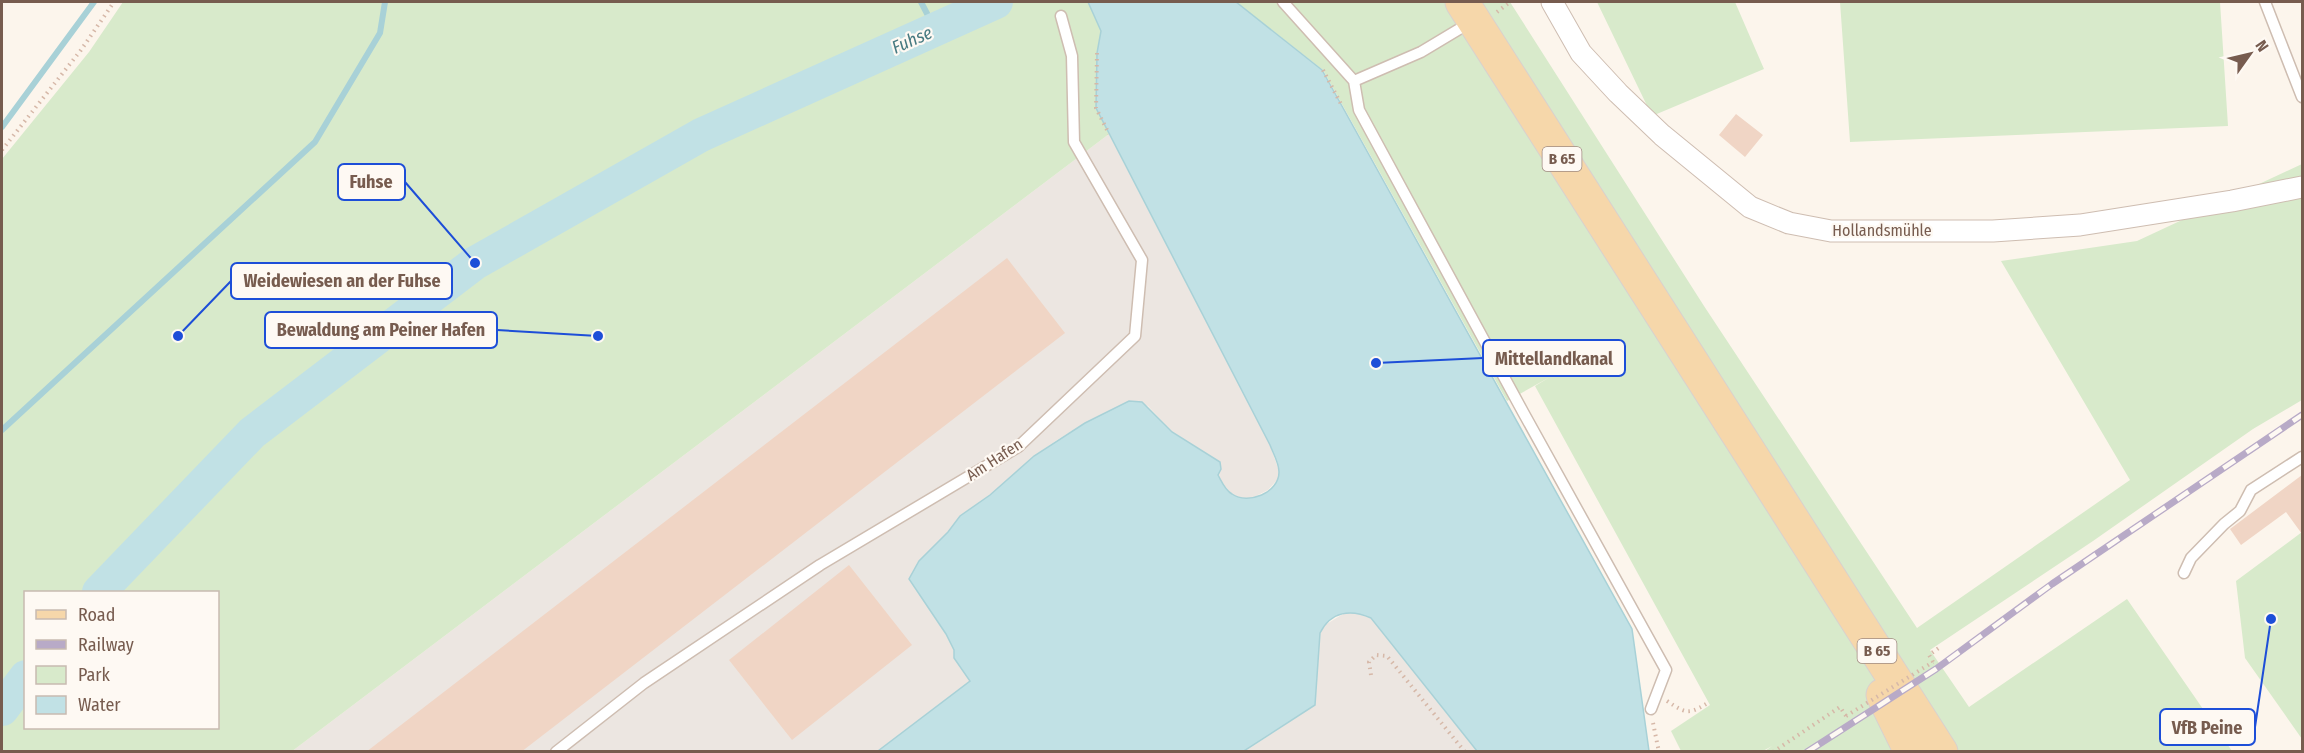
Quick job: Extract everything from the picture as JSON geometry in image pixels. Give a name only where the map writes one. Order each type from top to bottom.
[{"type":"main road","name":"B 65","points":[[1468,11],[1941,752]]},
{"type":"main road","points":[[1813,550],[1911,752]]},
{"type":"street","name":"Hollandsmühle","points":[[1552,2],[1581,53],[1662,135],[1750,207],[1790,223],[1831,231],[1993,231],[2080,225],[2232,201],[2302,187]]},
{"type":"lane","points":[[1283,2],[1354,81],[1359,110],[1666,670],[1651,709]]},
{"type":"lane","points":[[2265,2],[2302,97]]},
{"type":"lane","points":[[1354,81],[1421,52],[1468,11]]},
{"type":"lane","name":"Am Hafen","points":[[556,752],[644,683],[820,565],[1018,447],[1135,336],[1142,260],[1074,142],[1072,56],[1061,16]]},
{"type":"lane","points":[[2184,573],[2191,558],[2240,511],[2252,490],[2302,457]]},
{"type":"path","points":[[2,150],[81,50],[114,2]]},
{"type":"path","points":[[1097,52],[1096,108],[1109,134]]},
{"type":"path","points":[[1773,752],[1840,707],[1846,716],[1933,662],[1929,655],[1940,648]]},
{"type":"path","points":[[1371,675],[1369,662],[1376,655],[1387,656],[1465,752]]},
{"type":"path","points":[[1656,694],[1683,711],[1693,712],[1706,704]]},
{"type":"path","points":[[1651,709],[1659,752]]},
{"type":"shaded area","points":[[1109,134],[1270,445],[1279,471],[1278,479],[1268,490],[1248,500],[1233,496],[1195,447],[1172,432],[1148,406],[1129,401],[1090,420],[1057,440],[1034,456],[990,495],[960,516],[948,532],[919,561],[909,579],[946,634],[954,650],[954,658],[970,681],[878,751],[291,752]]},
{"type":"shaded area","points":[[1348,611],[1358,612],[1371,618],[1477,751],[1244,752],[1315,705],[1320,633],[1325,625]]},
{"type":"green space","points":[[123,2],[1088,2],[1101,31],[1097,53],[1096,107],[1109,134],[291,752],[2,751],[2,159],[89,52]]},
{"type":"green space","points":[[1236,2],[1510,2],[1704,306],[1917,628],[2130,480],[2001,261],[2137,241],[2302,164],[2302,400],[2253,429],[2093,541],[1930,650],[1969,707],[2127,599],[2232,751],[1765,751],[1772,746],[1763,751],[1681,751],[1671,731],[1710,705],[1535,386],[1550,377],[1507,401],[1323,70]]},
{"type":"green space","points":[[1597,2],[1735,2],[1764,69],[1652,116]]},
{"type":"green space","points":[[1840,2],[2220,2],[2228,126],[1850,142]]},
{"type":"green space","points":[[2302,532],[2302,739],[2245,658],[2236,581]]},
{"type":"water","points":[[1088,2],[1236,2],[1322,70],[1632,629],[1649,751],[1477,751],[1371,618],[1349,613],[1330,620],[1320,633],[1315,705],[1244,751],[878,751],[970,681],[954,658],[954,650],[946,634],[909,579],[919,561],[948,532],[960,516],[990,495],[1034,456],[1085,423],[1129,401],[1142,402],[1172,432],[1220,462],[1221,469],[1218,475],[1232,494],[1246,498],[1262,495],[1274,486],[1278,479],[1278,465],[1270,445],[1096,108],[1097,53],[1101,31]]},
{"type":"building","points":[[1736,114],[1763,135],[1745,157],[1719,135]]},
{"type":"building","points":[[1007,258],[1065,333],[521,752],[366,752]]},
{"type":"building","points":[[2302,475],[2302,534],[2286,512],[2241,545],[2230,529]]},
{"type":"building","points":[[849,565],[912,645],[792,740],[729,660]]},
{"type":"waterway","points":[[2,127],[94,2]]},
{"type":"waterway","points":[[2,430],[315,142],[380,33],[385,2]]},
{"type":"waterway","points":[[921,2],[935,29]]},
{"type":"waterway","name":"Fuhse","points":[[100,591],[252,433],[475,263],[701,135],[996,2]]},
{"type":"waterway","name":"Fuhse","points":[[2,709],[24,680]]},
{"type":"railway","points":[[1807,752],[1936,669],[2052,584],[2302,415]]},
{"type":"place","name":"Fuhse","points":[[475,263]]},
{"type":"place","name":"Weidewiesen an der Fuhse","points":[[178,336]]},
{"type":"place","name":"Bewaldung am Peiner Hafen","points":[[598,336]]},
{"type":"place","name":"Mittellandkanal","points":[[1376,363]]},
{"type":"place","name":"VfB Peine","points":[[2271,619]]}]
